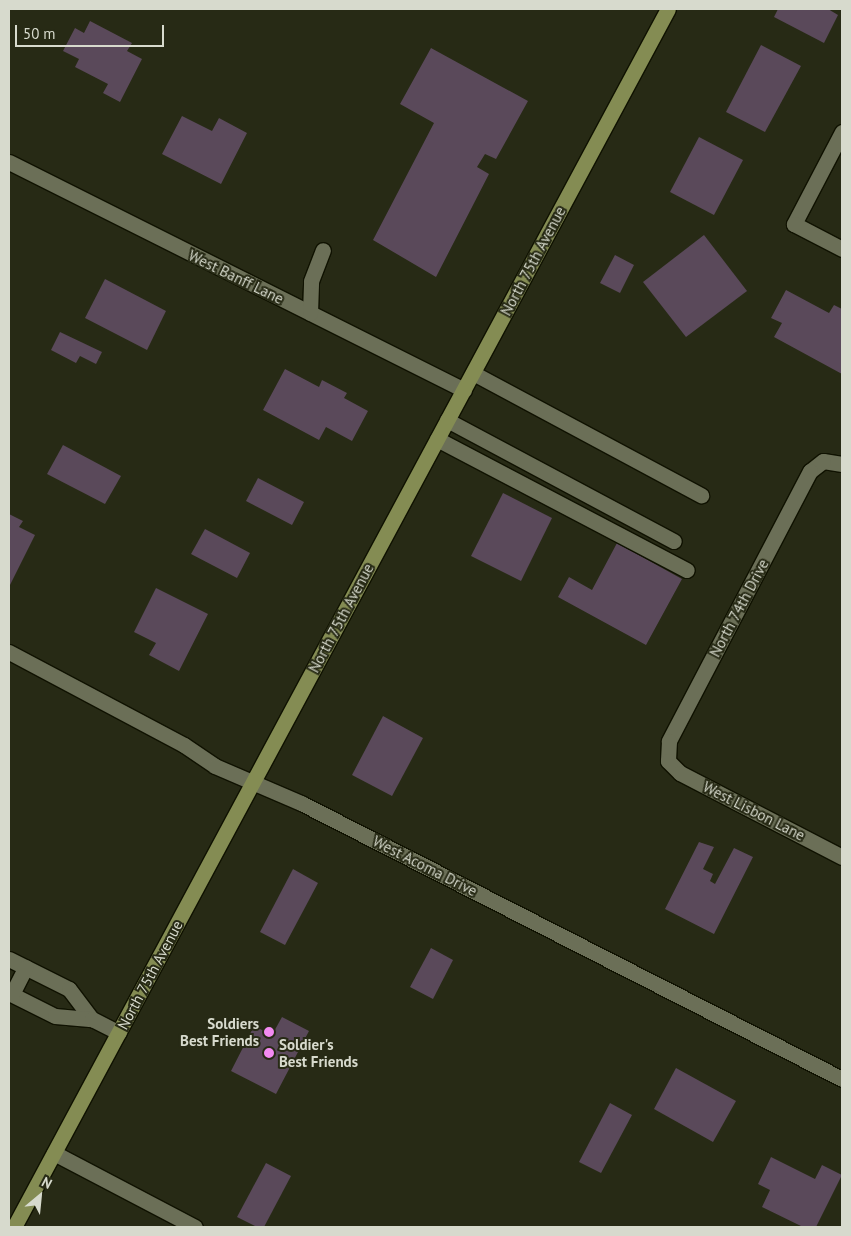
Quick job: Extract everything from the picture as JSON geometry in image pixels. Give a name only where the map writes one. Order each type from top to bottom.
[{"type":"main road","name":"North 75th Avenue","points":[[14,1227],[668,9]]},
{"type":"street","points":[[842,132],[794,224],[842,249]]},
{"type":"street","name":"West Banff Lane","points":[[9,162],[464,390]]},
{"type":"street","points":[[310,313],[311,281],[323,250]]},
{"type":"street","points":[[473,373],[701,495]]},
{"type":"street","points":[[447,420],[674,540]]},
{"type":"street","points":[[437,439],[687,570]]},
{"type":"street","name":"North 74th Drive","points":[[668,761],[669,742],[810,471],[823,461],[842,464]]},
{"type":"street","name":"West Acoma Drive","points":[[9,652],[184,745],[215,766],[301,803],[842,1080]]},
{"type":"street","name":"West Lisbon Lane","points":[[668,761],[680,773],[842,857]]},
{"type":"street","points":[[9,959],[69,989],[92,1018],[119,1033]]},
{"type":"street","points":[[26,967],[10,993],[55,1016],[92,1018]]},
{"type":"street","points":[[54,1153],[196,1227]]},
{"type":"building","points":[[778,9],[828,9],[838,15],[824,43],[774,17]]},
{"type":"building","points":[[90,21],[132,43],[127,51],[142,59],[120,102],[103,93],[108,84],[75,67],[79,59],[63,51],[75,28],[84,33]]},
{"type":"building","points":[[761,45],[801,66],[765,132],[726,112]]},
{"type":"building","points":[[431,48],[528,101],[496,159],[485,154],[477,167],[489,174],[436,277],[373,240],[434,123],[400,104]]},
{"type":"building","points":[[182,116],[212,131],[219,118],[247,133],[221,184],[162,154]]},
{"type":"building","points":[[699,137],[743,160],[714,215],[670,192]]},
{"type":"building","points":[[704,235],[747,291],[686,337],[643,282]]},
{"type":"building","points":[[615,255],[634,265],[620,293],[600,283]]},
{"type":"building","points":[[105,279],[166,311],[147,350],[85,318]]},
{"type":"building","points":[[786,290],[829,313],[834,305],[842,309],[842,374],[774,337],[782,323],[771,318]]},
{"type":"building","points":[[60,332],[102,352],[96,364],[80,356],[76,363],[51,350]]},
{"type":"building","points":[[285,369],[319,387],[322,380],[347,393],[344,398],[368,411],[352,441],[326,427],[319,440],[263,410]]},
{"type":"building","points":[[63,445],[121,476],[105,504],[47,474]]},
{"type":"building","points":[[258,478],[304,502],[292,525],[246,501]]},
{"type":"building","points":[[503,493],[552,518],[521,581],[471,556]]},
{"type":"building","points":[[9,514],[23,521],[19,527],[35,535],[9,587]]},
{"type":"building","points":[[205,529],[250,553],[237,578],[191,554]]},
{"type":"building","points":[[617,543],[682,579],[646,645],[558,597],[569,577],[592,590]]},
{"type":"building","points":[[156,588],[208,614],[179,671],[149,655],[156,643],[134,632]]},
{"type":"building","points":[[383,716],[423,738],[392,796],[352,775]]},
{"type":"building","points":[[699,842],[714,847],[703,869],[713,874],[710,881],[715,884],[734,848],[753,857],[714,934],[665,909]]},
{"type":"building","points":[[293,869],[318,883],[285,945],[260,932]]},
{"type":"building","points":[[431,948],[453,960],[433,999],[410,987]]},
{"type":"building","name":"Soldier's Best Friends","points":[[282,1017],[309,1031],[276,1094],[231,1071],[254,1026],[272,1035]]},
{"type":"building","points":[[676,1068],[736,1101],[713,1142],[654,1109]]},
{"type":"building","points":[[610,1103],[632,1115],[601,1173],[579,1162]]},
{"type":"building","points":[[771,1157],[815,1179],[822,1165],[842,1175],[816,1227],[803,1227],[762,1207],[770,1190],[758,1184]]},
{"type":"building","points":[[266,1163],[291,1176],[264,1227],[257,1227],[237,1217]]},
{"type":"place","name":"Soldiers Best Friends","points":[[269,1032]]},
{"type":"place","name":"Soldier's Best Friends","points":[[269,1053]]}]
